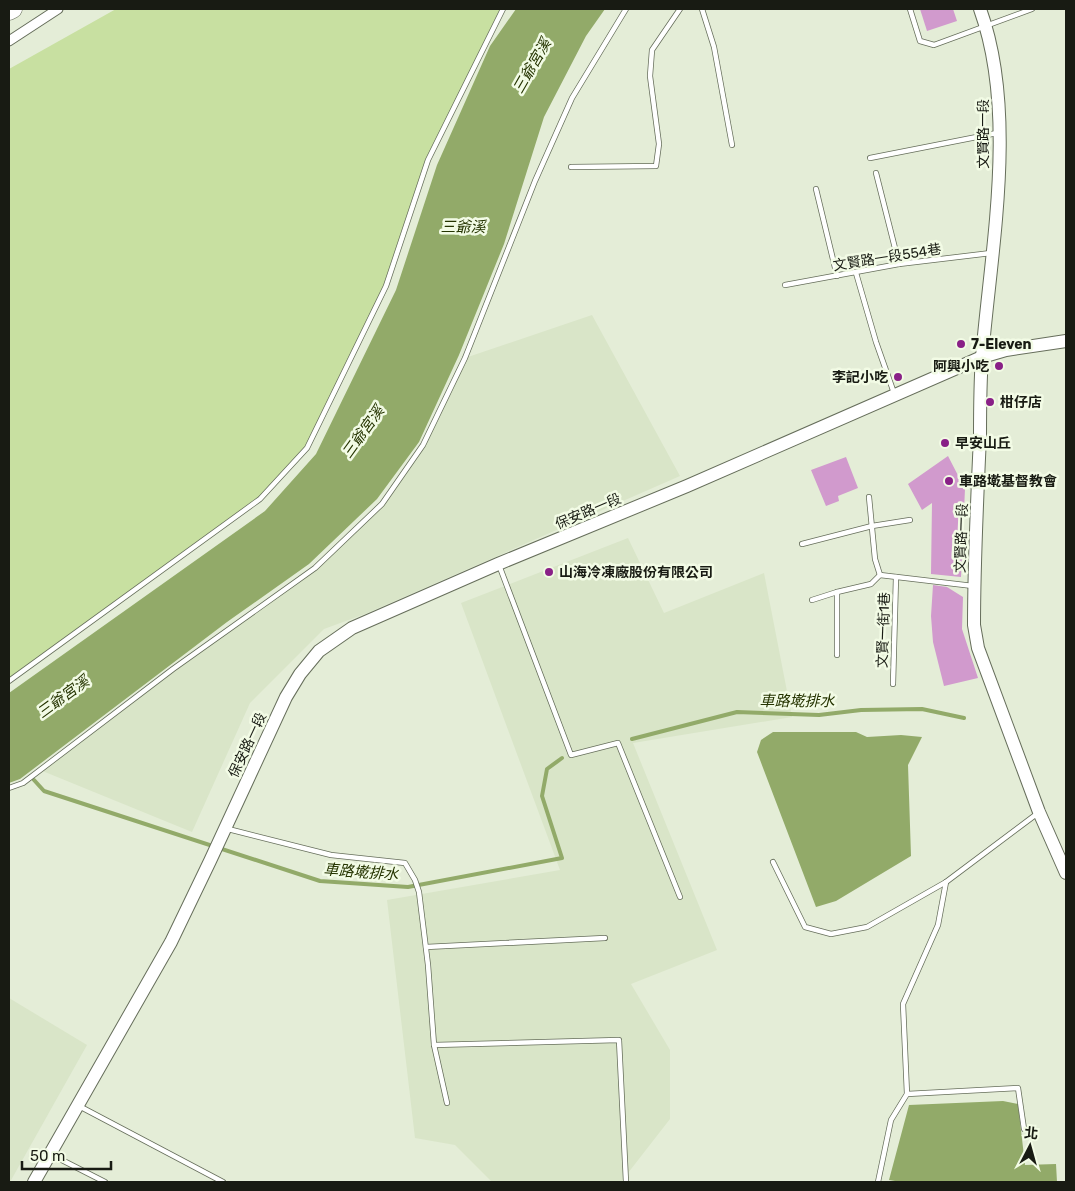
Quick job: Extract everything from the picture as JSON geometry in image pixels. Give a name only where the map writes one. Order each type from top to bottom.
[{"type":"highway","points":[[9,11],[13,9]]},
{"type":"street","points":[[9,41],[58,9]]},
{"type":"street","name":"文賢路一段","points":[[980,9],[986,26],[998,91],[999,163],[982,357],[974,625],[978,648],[1039,812],[1066,873]]},
{"type":"street","name":"保安路一段","points":[[78,1105],[171,942],[225,831],[286,697],[300,674],[319,651],[352,628],[498,564],[687,486],[982,357],[1006,350],[1066,340]]},
{"type":"street","points":[[34,1182],[78,1105]]},
{"type":"lane","points":[[9,681],[260,499],[307,448],[386,286],[428,160],[503,9]]},
{"type":"lane","points":[[9,788],[23,783],[173,669],[314,568],[382,504],[423,445],[465,358],[535,181],[572,98],[626,9]]},
{"type":"lane","points":[[571,167],[656,166],[659,144],[650,76],[652,50],[680,9]]},
{"type":"lane","points":[[702,9],[714,47],[732,145]]},
{"type":"lane","points":[[910,9],[920,41],[934,45],[1032,9]]},
{"type":"lane","points":[[870,158],[998,133]]},
{"type":"lane","points":[[876,173],[899,264]]},
{"type":"lane","points":[[816,189],[837,276]]},
{"type":"lane","name":"文賢路一段554巷","points":[[785,285],[899,264],[992,253]]},
{"type":"lane","points":[[856,273],[876,342],[895,395]]},
{"type":"lane","points":[[869,497],[875,559],[880,575]]},
{"type":"lane","points":[[802,544],[872,526],[910,520]]},
{"type":"lane","points":[[498,564],[571,755],[618,743],[680,897]]},
{"type":"lane","points":[[880,575],[974,586]]},
{"type":"lane","points":[[812,600],[871,584],[880,575]]},
{"type":"lane","name":"文賢一街1巷","points":[[893,684],[896,577]]},
{"type":"lane","points":[[837,592],[837,655]]},
{"type":"lane","points":[[774,862],[805,927],[830,934],[867,926],[946,882],[1039,812]]},
{"type":"lane","points":[[225,831],[331,855],[404,863],[415,880],[419,892],[426,947],[434,1045],[447,1103]]},
{"type":"lane","points":[[878,1182],[891,1120],[907,1094],[903,1004],[938,924],[946,882]]},
{"type":"lane","points":[[426,947],[605,938]]},
{"type":"lane","points":[[434,1045],[619,1040],[626,1182]]},
{"type":"lane","points":[[907,1094],[1018,1088],[1024,1130]]},
{"type":"lane","points":[[78,1105],[223,1182]]},
{"type":"lane","points":[[50,1154],[105,1182]]},
{"type":"shaded area","points":[[116,9],[503,9],[428,160],[386,286],[307,448],[260,499],[9,681],[9,69]]},
{"type":"shaded area","points":[[592,315],[680,476],[365,614],[324,629],[250,703],[192,832],[40,770],[173,669],[314,568],[382,504],[423,445],[465,358]]},
{"type":"shaded area","points":[[628,538],[664,613],[764,573],[792,717],[633,743],[717,950],[631,984],[670,1050],[670,1119],[621,1182],[492,1182],[455,1145],[415,1138],[387,900],[560,870],[461,603]]},
{"type":"shaded area","points":[[9,998],[87,1045],[10,1182],[9,1182]]},
{"type":"water","name":"三爺溪","points":[[516,9],[605,9],[586,36],[544,117],[504,244],[459,355],[419,442],[377,499],[309,564],[227,622],[20,779],[9,783],[9,693],[265,511],[316,454],[396,290],[437,165],[490,46]]},
{"type":"water","points":[[773,732],[856,732],[867,737],[901,735],[922,737],[908,765],[911,856],[836,901],[816,907],[757,752],[761,740]]},
{"type":"water","points":[[1003,1101],[1018,1104],[1025,1165],[1056,1164],[1057,1182],[896,1182],[889,1180],[909,1105]]},
{"type":"building","points":[[920,9],[953,9],[957,21],[927,31]]},
{"type":"building","points":[[948,456],[965,489],[961,577],[931,574],[932,503],[922,510],[908,484]]},
{"type":"building","points":[[846,457],[858,488],[838,496],[839,501],[826,506],[811,470]]},
{"type":"building","points":[[933,585],[947,587],[963,597],[962,629],[978,678],[944,686],[933,642],[931,616]]},
{"type":"waterway","name":"車路墘排水","points":[[632,739],[737,712],[819,715],[861,710],[922,709],[964,718]]},
{"type":"waterway","name":"車路墘排水","points":[[34,780],[44,791],[320,881],[408,887],[562,858],[542,796],[547,769],[562,758]]},
{"type":"place","name":"7-Eleven","points":[[961,344]]},
{"type":"place","name":"阿興小吃","points":[[999,366]]},
{"type":"place","name":"李記小吃","points":[[898,377]]},
{"type":"place","name":"柑仔店","points":[[990,402]]},
{"type":"place","name":"早安山丘","points":[[945,443]]},
{"type":"place","name":"車路墘基督教會","points":[[949,481]]},
{"type":"place","name":"山海冷凍廠股份有限公司","points":[[549,572]]},
{"type":"water label","name":"三爺宮溪","points":[[532,66]]},
{"type":"water label","name":"三爺宮溪","points":[[363,432]]},
{"type":"water label","name":"三爺宮溪","points":[[63,697]]}]
